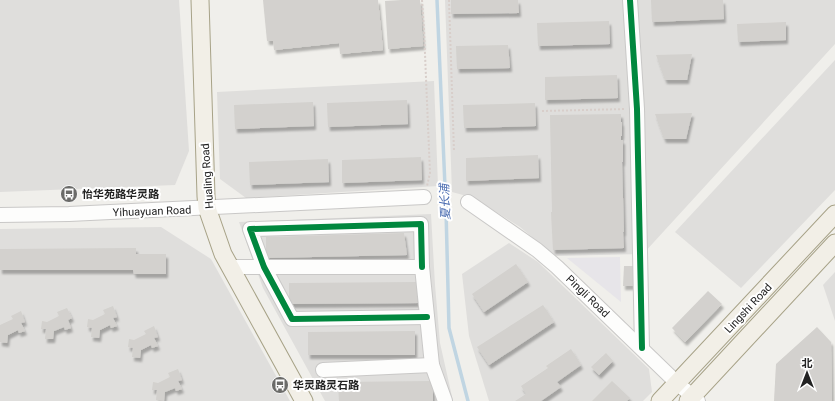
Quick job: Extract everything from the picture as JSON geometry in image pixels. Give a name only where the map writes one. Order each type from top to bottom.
[{"type":"main road","name":"Hualing Road","points":[[200,0],[207,208],[223,254],[304,401]]},
{"type":"main road","name":"Lingshi Road","points":[[660,401],[835,214]]},
{"type":"main road","name":"Lingshi Road","points":[[693,399],[835,243]]},
{"type":"street","points":[[630,0],[637,109],[642,348]]},
{"type":"street","name":"Yihuayuan Road","points":[[0,216],[207,208],[424,197]]},
{"type":"street","name":"Pingli Road","points":[[468,202],[537,250],[552,263],[678,382],[693,399]]},
{"type":"street","points":[[427,317],[292,319],[264,267],[250,229],[420,224],[422,266],[432,365],[445,401]]},
{"type":"street","points":[[231,267],[422,266]]},
{"type":"street","points":[[323,370],[432,365]]},
{"type":"path","points":[[422,0],[430,173],[424,197]]},
{"type":"path","points":[[449,0],[454,152]]},
{"type":"path","points":[[542,111],[637,109]]},
{"type":"shaded area","points":[[0,0],[179,0],[189,151],[175,185],[0,192]]},
{"type":"shaded area","points":[[445,0],[835,0],[835,44],[643,254],[555,256],[520,227],[474,198],[452,192]]},
{"type":"shaded area","points":[[835,60],[835,190],[741,288],[675,232]]},
{"type":"shaded area","points":[[434,81],[438,186],[246,198],[220,179],[217,92]]},
{"type":"shaded area","points":[[431,214],[440,343],[453,401],[325,401],[263,288],[239,222]]},
{"type":"shaded area","points":[[161,227],[211,259],[290,401],[0,401],[0,229]]},
{"type":"shaded area","points":[[509,243],[538,262],[649,369],[652,392],[643,401],[489,401],[469,336],[462,274]]},
{"type":"shaded area","points":[[620,257],[621,302],[567,258]]},
{"type":"shaded area","points":[[835,272],[835,321],[823,285]]},
{"type":"building","points":[[263,0],[378,0],[383,50],[340,54],[339,43],[274,50],[273,41],[267,41]]},
{"type":"building","points":[[420,0],[423,46],[388,49],[385,1]]},
{"type":"building","points":[[451,0],[518,0],[519,13],[451,14]]},
{"type":"building","points":[[651,0],[723,0],[724,19],[652,22]]},
{"type":"building","points":[[609,21],[610,44],[538,46],[537,23]]},
{"type":"building","points":[[786,22],[786,40],[738,42],[737,24]]},
{"type":"building","points":[[508,45],[510,68],[457,69],[456,46]]},
{"type":"building","points":[[692,54],[687,80],[665,80],[656,55]]},
{"type":"building","points":[[617,75],[618,98],[545,100],[545,77]]},
{"type":"building","points":[[407,100],[408,124],[328,127],[327,103]]},
{"type":"building","points":[[313,102],[314,126],[235,129],[234,105]]},
{"type":"building","points":[[535,103],[536,126],[464,128],[463,105]]},
{"type":"building","points":[[692,113],[686,139],[664,139],[655,114]]},
{"type":"building","points":[[621,114],[621,140],[623,140],[622,162],[624,248],[553,250],[550,115]]},
{"type":"building","points":[[538,155],[539,178],[466,181],[466,158]]},
{"type":"building","points":[[421,157],[422,180],[342,183],[342,160]]},
{"type":"building","points":[[328,159],[329,182],[250,185],[249,162]]},
{"type":"building","points":[[404,233],[407,255],[266,258],[266,237]]},
{"type":"building","points":[[136,248],[136,254],[166,254],[166,274],[134,274],[133,270],[0,270],[0,249]]},
{"type":"building","points":[[516,264],[528,282],[484,312],[472,294]]},
{"type":"building","points":[[624,266],[634,266],[634,286],[623,286]]},
{"type":"building","points":[[417,282],[418,303],[289,304],[289,283]]},
{"type":"building","points":[[708,291],[722,304],[685,342],[672,328]]},
{"type":"building","points":[[543,305],[554,322],[489,365],[477,347]]},
{"type":"building","points":[[113,306],[117,317],[113,318],[117,326],[111,328],[110,325],[100,330],[99,338],[91,337],[92,328],[87,327],[88,319],[93,320],[105,314],[103,310]]},
{"type":"building","points":[[67,308],[72,318],[68,320],[71,328],[65,330],[64,327],[54,331],[53,339],[45,339],[46,329],[41,329],[42,321],[47,322],[59,316],[57,312]]},
{"type":"building","points":[[21,311],[25,322],[21,323],[25,331],[19,333],[18,330],[8,335],[7,343],[0,342],[0,325],[13,319],[11,316]]},
{"type":"building","points":[[154,326],[158,337],[154,338],[158,346],[152,348],[151,345],[141,350],[140,358],[132,357],[133,348],[128,347],[129,339],[134,340],[146,334],[144,331]]},
{"type":"building","points":[[817,327],[831,342],[832,401],[774,401],[776,364]]},
{"type":"building","points":[[415,331],[415,355],[308,355],[308,332]]},
{"type":"building","points":[[571,349],[581,365],[557,382],[561,387],[541,401],[515,401],[526,394],[521,386],[548,368],[546,366]]},
{"type":"building","points":[[606,353],[613,361],[599,375],[591,367]]},
{"type":"building","points":[[178,369],[182,380],[178,381],[182,389],[176,391],[175,388],[165,392],[164,401],[156,400],[157,390],[152,390],[153,382],[158,383],[170,377],[168,373]]},
{"type":"building","points":[[433,381],[433,401],[339,401],[338,382]]},
{"type":"building","points":[[612,381],[630,398],[627,401],[592,401]]},
{"type":"waterway","name":"夏长浦","points":[[437,0],[446,210],[449,328],[468,401]]},
{"type":"cycle path","points":[[630,0],[637,109],[642,348]]},
{"type":"cycle path","points":[[422,267],[421,224],[250,229],[264,267],[292,319],[427,317]]},
{"type":"place","name":"怡华苑路华灵路","points":[[69,194]]},
{"type":"place","name":"华灵路灵石路","points":[[280,385]]}]
